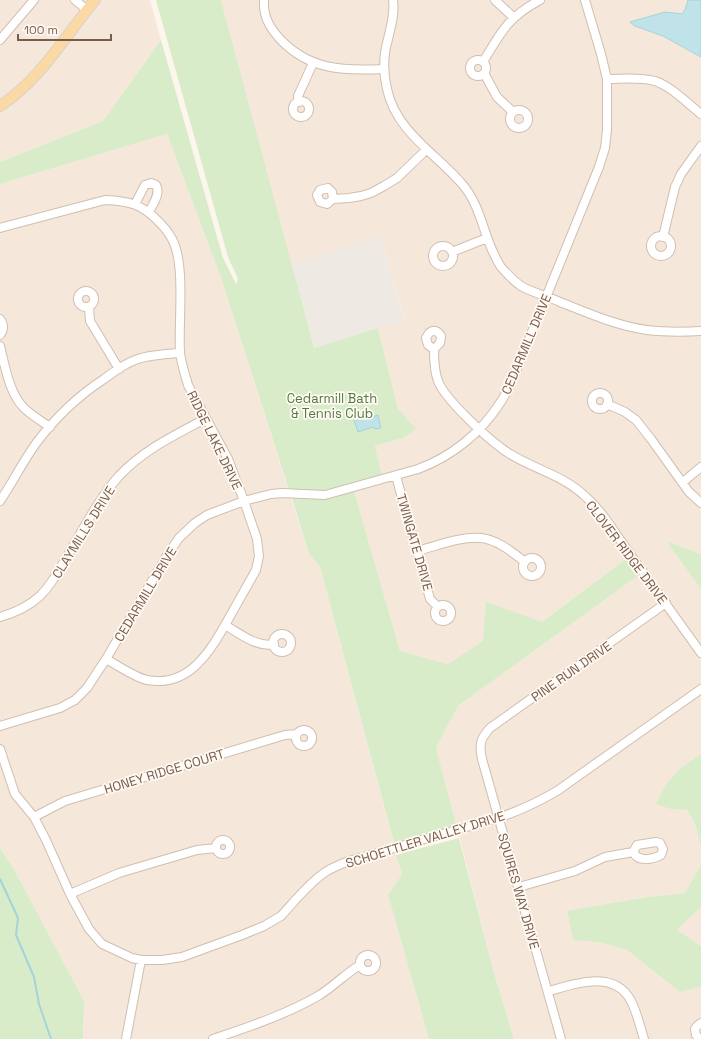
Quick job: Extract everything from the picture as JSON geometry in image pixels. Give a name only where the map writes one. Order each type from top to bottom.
[{"type":"main road","points":[[0,106],[9,100],[47,62],[95,0]]},
{"type":"street","points":[[0,40],[34,0]]},
{"type":"street","points":[[75,0],[87,10]]},
{"type":"street","points":[[264,0],[266,20],[272,30],[294,52],[313,63],[340,69],[383,69]]},
{"type":"street","points":[[394,0],[392,21],[387,40],[383,69],[387,91],[400,121],[426,150],[455,176],[474,201],[487,238],[501,266],[510,277],[521,285],[546,296],[627,326],[652,330],[701,331]]},
{"type":"street","points":[[495,0],[513,17]]},
{"type":"street","points":[[483,62],[498,37],[513,17],[540,0]]},
{"type":"street","name":"CEDARMILL DRIVE","points":[[0,726],[60,708],[75,700],[87,688],[179,538],[195,523],[207,515],[244,501],[282,493],[325,495],[396,476],[432,464],[469,439],[500,403],[512,381],[599,167],[605,148],[607,130],[607,79],[585,0]]},
{"type":"street","points":[[484,73],[477,76],[472,73],[470,68],[472,63],[476,60],[483,62],[486,68],[484,73],[497,97],[513,112]]},
{"type":"street","points":[[299,102],[298,96],[313,63]]},
{"type":"street","points":[[607,79],[632,78],[656,82],[673,91],[701,114]]},
{"type":"street","points":[[663,237],[675,187],[681,174],[701,146]]},
{"type":"street","points":[[333,199],[349,198],[371,193],[397,178],[426,150]]},
{"type":"street","points":[[0,228],[104,200],[117,201],[137,206],[145,185],[151,183],[156,185],[158,194],[149,212]]},
{"type":"street","name":"RIDGE LAKE DRIVE","points":[[106,659],[145,680],[159,682],[168,681],[185,674],[202,661],[209,652],[256,570],[259,556],[257,539],[228,459],[205,419],[188,385],[180,353],[179,269],[177,252],[172,239],[164,228],[149,212],[137,206]]},
{"type":"street","points":[[452,252],[487,238]]},
{"type":"street","points":[[89,307],[90,321],[118,369]]},
{"type":"street","points":[[0,319],[3,328],[0,335]]},
{"type":"street","points":[[0,346],[10,381],[19,402],[24,408],[50,427]]},
{"type":"street","name":"CLOVER RIDGE DRIVE","points":[[434,348],[435,372],[441,388],[448,397],[479,428],[509,454],[561,478],[586,497],[610,524],[701,653]]},
{"type":"street","points":[[0,501],[22,463],[50,427],[71,405],[94,386],[126,364],[154,356],[180,353]]},
{"type":"street","points":[[607,404],[625,412],[636,420],[689,492],[701,503]]},
{"type":"street","name":"CLAYMILLS DRIVE","points":[[0,617],[30,604],[40,596],[50,584],[106,492],[120,475],[147,452],[205,419]]},
{"type":"street","points":[[682,482],[701,468]]},
{"type":"street","name":"TWINGATE DRIVE","points":[[396,476],[430,599],[438,607]]},
{"type":"street","points":[[417,550],[456,541],[482,538],[504,547],[524,562]]},
{"type":"street","name":"PINE RUN DRIVE","points":[[480,742],[490,728],[666,603]]},
{"type":"street","points":[[225,625],[258,643],[266,646],[274,644]]},
{"type":"street","name":"SCHOETTLER VALLEY DRIVE","points":[[0,749],[14,794],[34,817],[70,894],[89,929],[102,944],[120,953],[140,960],[162,960],[182,957],[264,926],[281,916],[307,888],[324,873],[349,861],[498,818],[539,802],[557,791],[701,688]]},
{"type":"street","name":"HONEY RIDGE COURT","points":[[34,817],[65,801],[285,735],[297,734]]},
{"type":"street","name":"SQUIRES WAY DRIVE","points":[[480,742],[482,759],[498,818],[519,887],[561,1039]]},
{"type":"street","points":[[70,894],[119,873],[197,850],[216,848]]},
{"type":"street","points":[[519,887],[575,871],[605,857],[633,852]]},
{"type":"street","points":[[126,1039],[140,960]]},
{"type":"street","points":[[216,1038],[289,1011],[305,1003],[328,989],[360,965]]},
{"type":"street","points":[[548,992],[586,982],[604,982],[611,984],[622,991],[631,1002],[644,1039]]},
{"type":"street","points":[[700,1039],[696,1035],[695,1029],[701,1023]]},
{"type":"shaded area","points":[[0,0],[150,0],[161,40],[103,121],[0,162]]},
{"type":"shaded area","points":[[221,0],[701,0],[701,554],[666,541],[701,589],[701,754],[682,767],[671,809],[687,810],[695,824],[701,847],[701,864],[685,893],[647,897],[567,912],[573,940],[603,943],[627,950],[680,992],[701,987],[701,1039],[514,1039],[494,973],[436,748],[458,706],[639,575],[627,558],[542,622],[487,603],[483,641],[448,664],[400,651],[354,491],[383,483],[375,446],[403,438],[398,409],[378,328],[404,319],[380,236],[291,265]]},
{"type":"shaded area","points":[[167,134],[221,278],[309,554],[320,567],[402,874],[388,895],[429,1039],[83,1039],[84,1001],[15,871],[0,848],[0,184]]},
{"type":"shaded area","points":[[380,236],[404,320],[314,348],[291,265]]},
{"type":"shaded area","points":[[701,907],[701,946],[677,930]]},
{"type":"green space","name":"Cedarmill Bath & Tennis Club","points":[[156,0],[221,0],[314,348],[378,328],[398,409],[416,429],[403,438],[375,446],[382,476],[328,491],[289,490],[221,278],[167,134],[0,184],[0,162],[103,121],[161,40],[223,258],[236,284],[238,279],[228,257]]},
{"type":"green space","points":[[354,491],[400,651],[448,664],[483,641],[486,602],[542,622],[627,558],[639,575],[458,706],[436,748],[457,827],[394,843],[320,567],[309,554],[292,498],[321,499]]},
{"type":"green space","points":[[666,541],[701,554],[701,589]]},
{"type":"green space","points":[[701,754],[701,847],[695,824],[687,810],[671,809],[656,804],[666,784],[682,767]]},
{"type":"green space","points":[[459,838],[494,973],[514,1039],[429,1039],[388,895],[402,874],[396,855]]},
{"type":"green space","points":[[0,848],[15,871],[84,1001],[83,1039],[0,1039]]},
{"type":"green space","points":[[701,864],[701,907],[677,930],[701,946],[701,987],[680,992],[627,950],[603,943],[573,940],[567,911],[647,897],[685,893]]},
{"type":"water","points":[[688,0],[701,0],[701,57],[663,36],[635,26],[630,22],[665,12],[682,14]]},
{"type":"water","points":[[359,413],[367,419],[378,415],[381,428],[375,429],[373,427],[358,432],[353,417]]},
{"type":"waterway","points":[[0,879],[18,918],[16,935],[34,977],[39,1004],[51,1039]]}]
